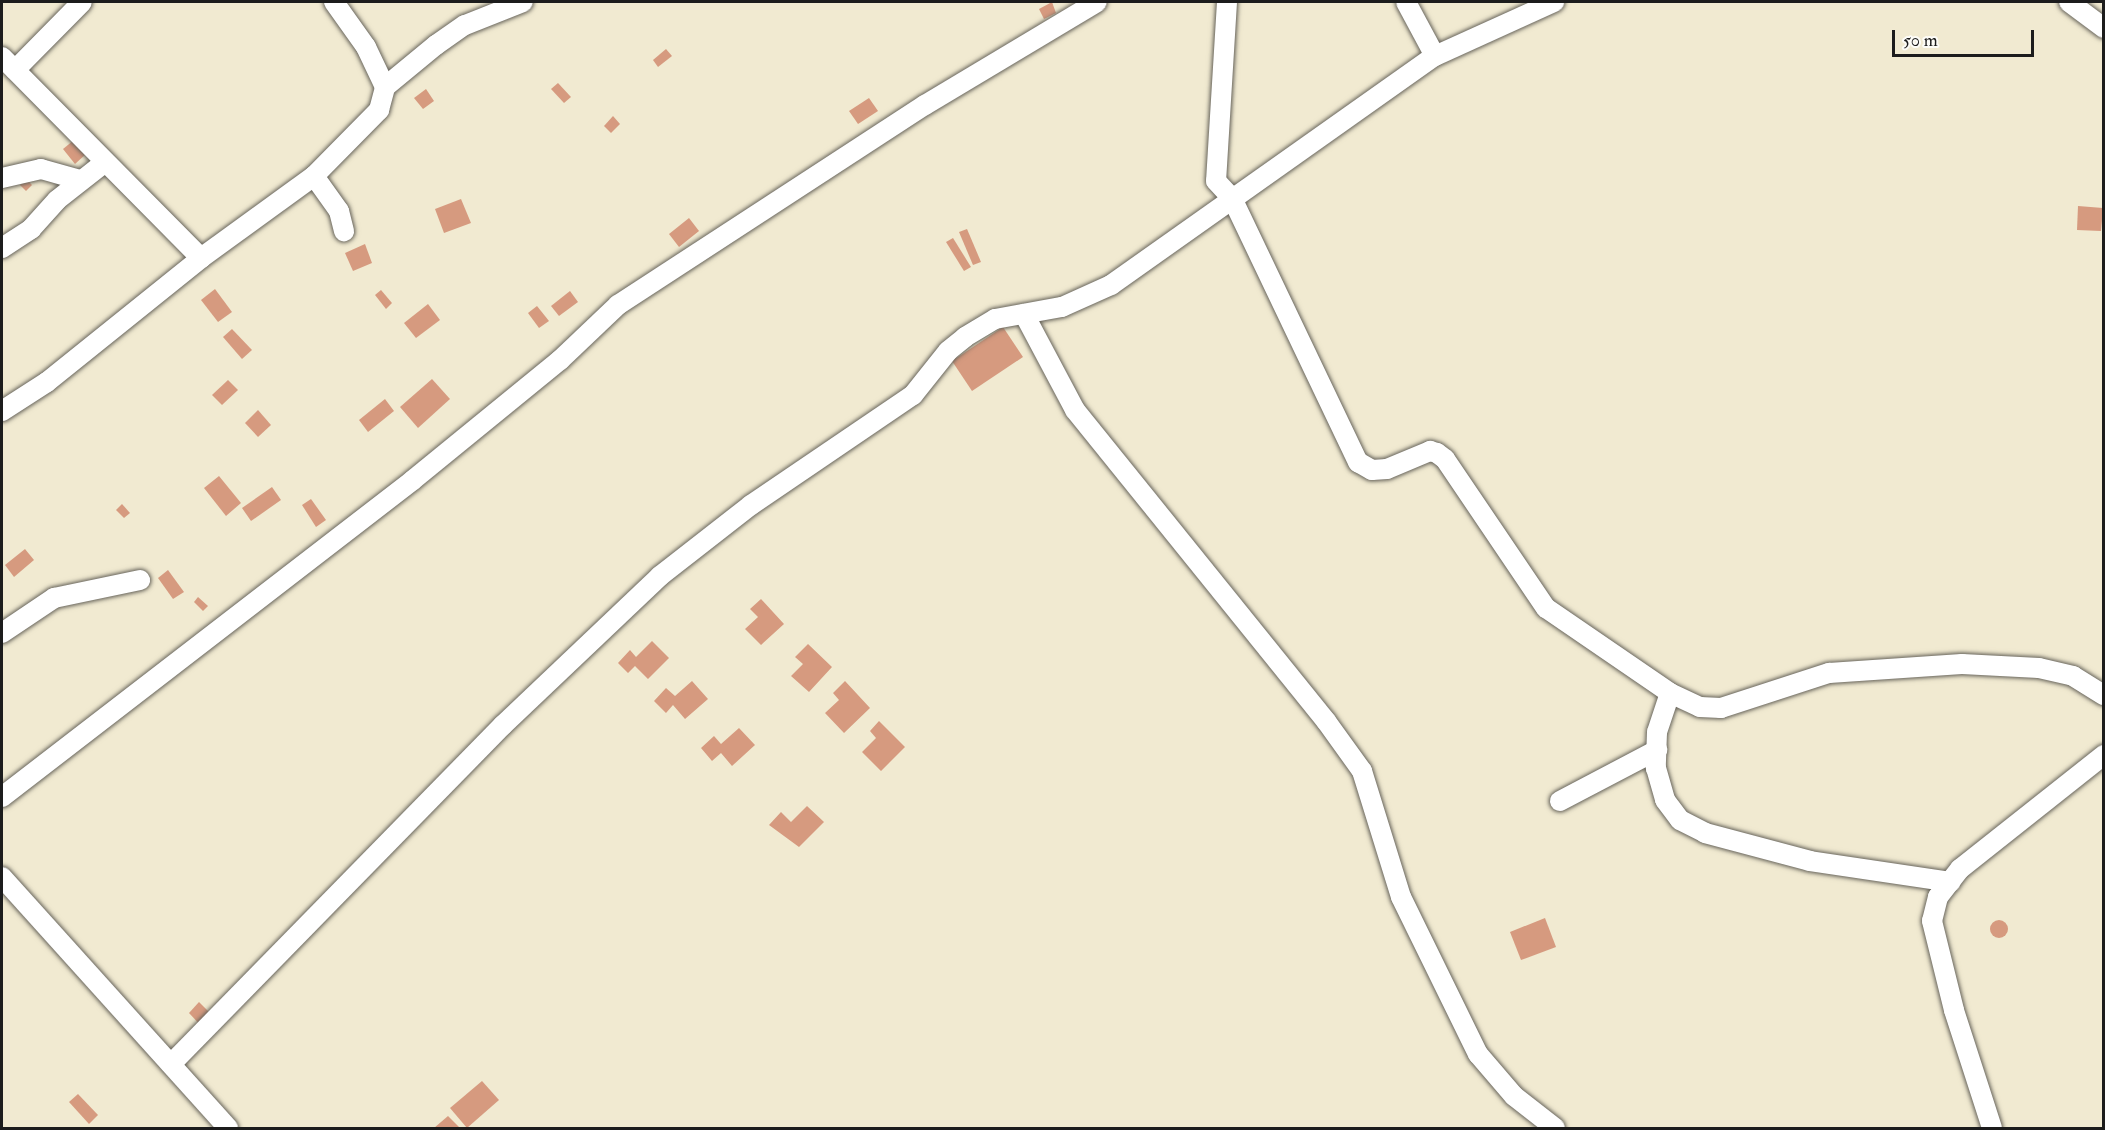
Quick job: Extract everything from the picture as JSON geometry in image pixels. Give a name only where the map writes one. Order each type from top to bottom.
[{"type":"street","points":[[82,2],[8,63],[104,163],[201,258]]},
{"type":"street","points":[[2,411],[47,382],[201,258],[314,176],[379,110],[385,87],[465,25],[523,2]]},
{"type":"street","points":[[2,797],[413,480],[560,360],[618,305],[925,105],[1097,2]]},
{"type":"street","points":[[1227,2],[1216,181],[1232,198],[1358,462],[1372,470],[1395,466],[1430,451],[1445,459],[1546,608],[1670,693],[1700,707],[1721,708],[1829,673],[1962,664],[2039,668],[2073,676],[2103,694]]},
{"type":"street","points":[[1406,2],[1435,56]]},
{"type":"street","points":[[171,1064],[503,725],[660,576],[751,505],[913,395],[948,351],[966,337],[995,319],[1062,308],[1111,285],[1435,56],[1554,2]]},
{"type":"street","points":[[2069,2],[2103,28]]},
{"type":"street","points":[[344,6],[385,87]]},
{"type":"street","points":[[2,248],[31,229],[80,180],[104,163]]},
{"type":"street","points":[[2,178],[41,169],[80,180]]},
{"type":"street","points":[[314,176],[339,211],[344,231]]},
{"type":"street","points":[[1024,314],[1075,410],[1326,721],[1362,771],[1401,897],[1478,1054],[1514,1096],[1555,1128]]},
{"type":"street","points":[[2,633],[54,598],[140,580]]},
{"type":"street","points":[[1670,693],[1657,732],[1656,768],[1665,800],[1680,820],[1705,833],[1810,861],[1950,882]]},
{"type":"street","points":[[1560,801],[1657,750]]},
{"type":"street","points":[[1992,1128],[1932,921],[1938,897],[1960,869],[2103,755]]},
{"type":"street","points":[[2,877],[228,1128]]},
{"type":"building","points":[[1052,2],[1056,13],[1044,19],[1039,9]]},
{"type":"building","points":[[666,49],[672,56],[658,67],[653,60]]},
{"type":"building","points":[[558,83],[571,97],[564,103],[551,89]]},
{"type":"building","points":[[426,89],[434,101],[423,109],[414,98]]},
{"type":"building","points":[[869,98],[878,111],[858,124],[849,111]]},
{"type":"building","points":[[613,116],[620,124],[611,133],[604,126]]},
{"type":"building","points":[[74,140],[86,154],[75,164],[63,149]]},
{"type":"building","points":[[26,179],[32,185],[26,191],[20,185]]},
{"type":"building","points":[[461,199],[471,223],[444,233],[435,209]]},
{"type":"building","points":[[2078,206],[2103,208],[2101,231],[2077,230]]},
{"type":"building","points":[[689,218],[699,231],[679,247],[669,234]]},
{"type":"building","points":[[967,229],[981,262],[973,265],[959,232]]},
{"type":"building","points":[[953,238],[971,267],[964,271],[946,242]]},
{"type":"building","points":[[365,244],[372,263],[353,271],[345,253]]},
{"type":"building","points":[[215,289],[232,312],[218,322],[201,300]]},
{"type":"building","points":[[381,290],[392,303],[386,309],[375,295]]},
{"type":"building","points":[[570,291],[578,302],[559,316],[551,306]]},
{"type":"building","points":[[428,304],[440,320],[416,338],[404,323]]},
{"type":"building","points":[[537,306],[549,321],[539,328],[528,313]]},
{"type":"building","points":[[1003,327],[1023,357],[972,391],[952,361]]},
{"type":"building","points":[[232,329],[252,350],[242,359],[223,337]]},
{"type":"building","points":[[432,379],[450,399],[418,428],[400,407]]},
{"type":"building","points":[[228,380],[238,390],[222,405],[212,395]]},
{"type":"building","points":[[385,399],[394,411],[368,432],[359,420]]},
{"type":"building","points":[[258,410],[271,425],[258,437],[245,423]]},
{"type":"building","points":[[219,476],[241,503],[226,516],[204,488]]},
{"type":"building","points":[[272,487],[281,500],[251,521],[242,508]]},
{"type":"building","points":[[311,499],[326,520],[316,527],[302,505]]},
{"type":"building","points":[[122,504],[130,513],[124,518],[116,510]]},
{"type":"building","points":[[25,549],[34,560],[14,577],[5,565]]},
{"type":"building","points":[[168,570],[184,592],[173,599],[158,578]]},
{"type":"building","points":[[198,597],[208,606],[203,611],[194,602]]},
{"type":"building","points":[[761,599],[784,624],[761,645],[745,629],[758,617],[750,609]]},
{"type":"building","points":[[652,641],[669,658],[648,679],[635,666],[628,673],[618,663],[630,650],[636,657]]},
{"type":"building","points":[[808,644],[832,667],[809,692],[791,676],[803,664],[795,657]]},
{"type":"building","points":[[692,681],[708,699],[685,719],[673,705],[666,713],[654,701],[666,688],[675,696]]},
{"type":"building","points":[[845,681],[870,708],[844,733],[825,713],[839,700],[833,693]]},
{"type":"building","points":[[879,721],[905,747],[881,771],[862,752],[876,738],[870,731]]},
{"type":"building","points":[[739,728],[755,745],[732,766],[721,753],[712,761],[701,748],[714,736],[721,744]]},
{"type":"building","points":[[807,806],[824,822],[799,847],[769,825],[781,812],[791,822]]},
{"type":"building","points":[[1545,918],[1556,947],[1521,960],[1510,932]]},
{"type":"building","points":[[1999,920],[2005,923],[2008,929],[2005,935],[1999,938],[1993,935],[1990,929],[1993,923]]},
{"type":"building","points":[[199,1002],[214,1017],[203,1028],[189,1013]]},
{"type":"building","points":[[482,1081],[499,1100],[467,1128],[450,1108]]},
{"type":"building","points":[[78,1094],[98,1115],[89,1124],[69,1102]]},
{"type":"building","points":[[448,1116],[460,1128],[434,1128]]}]
